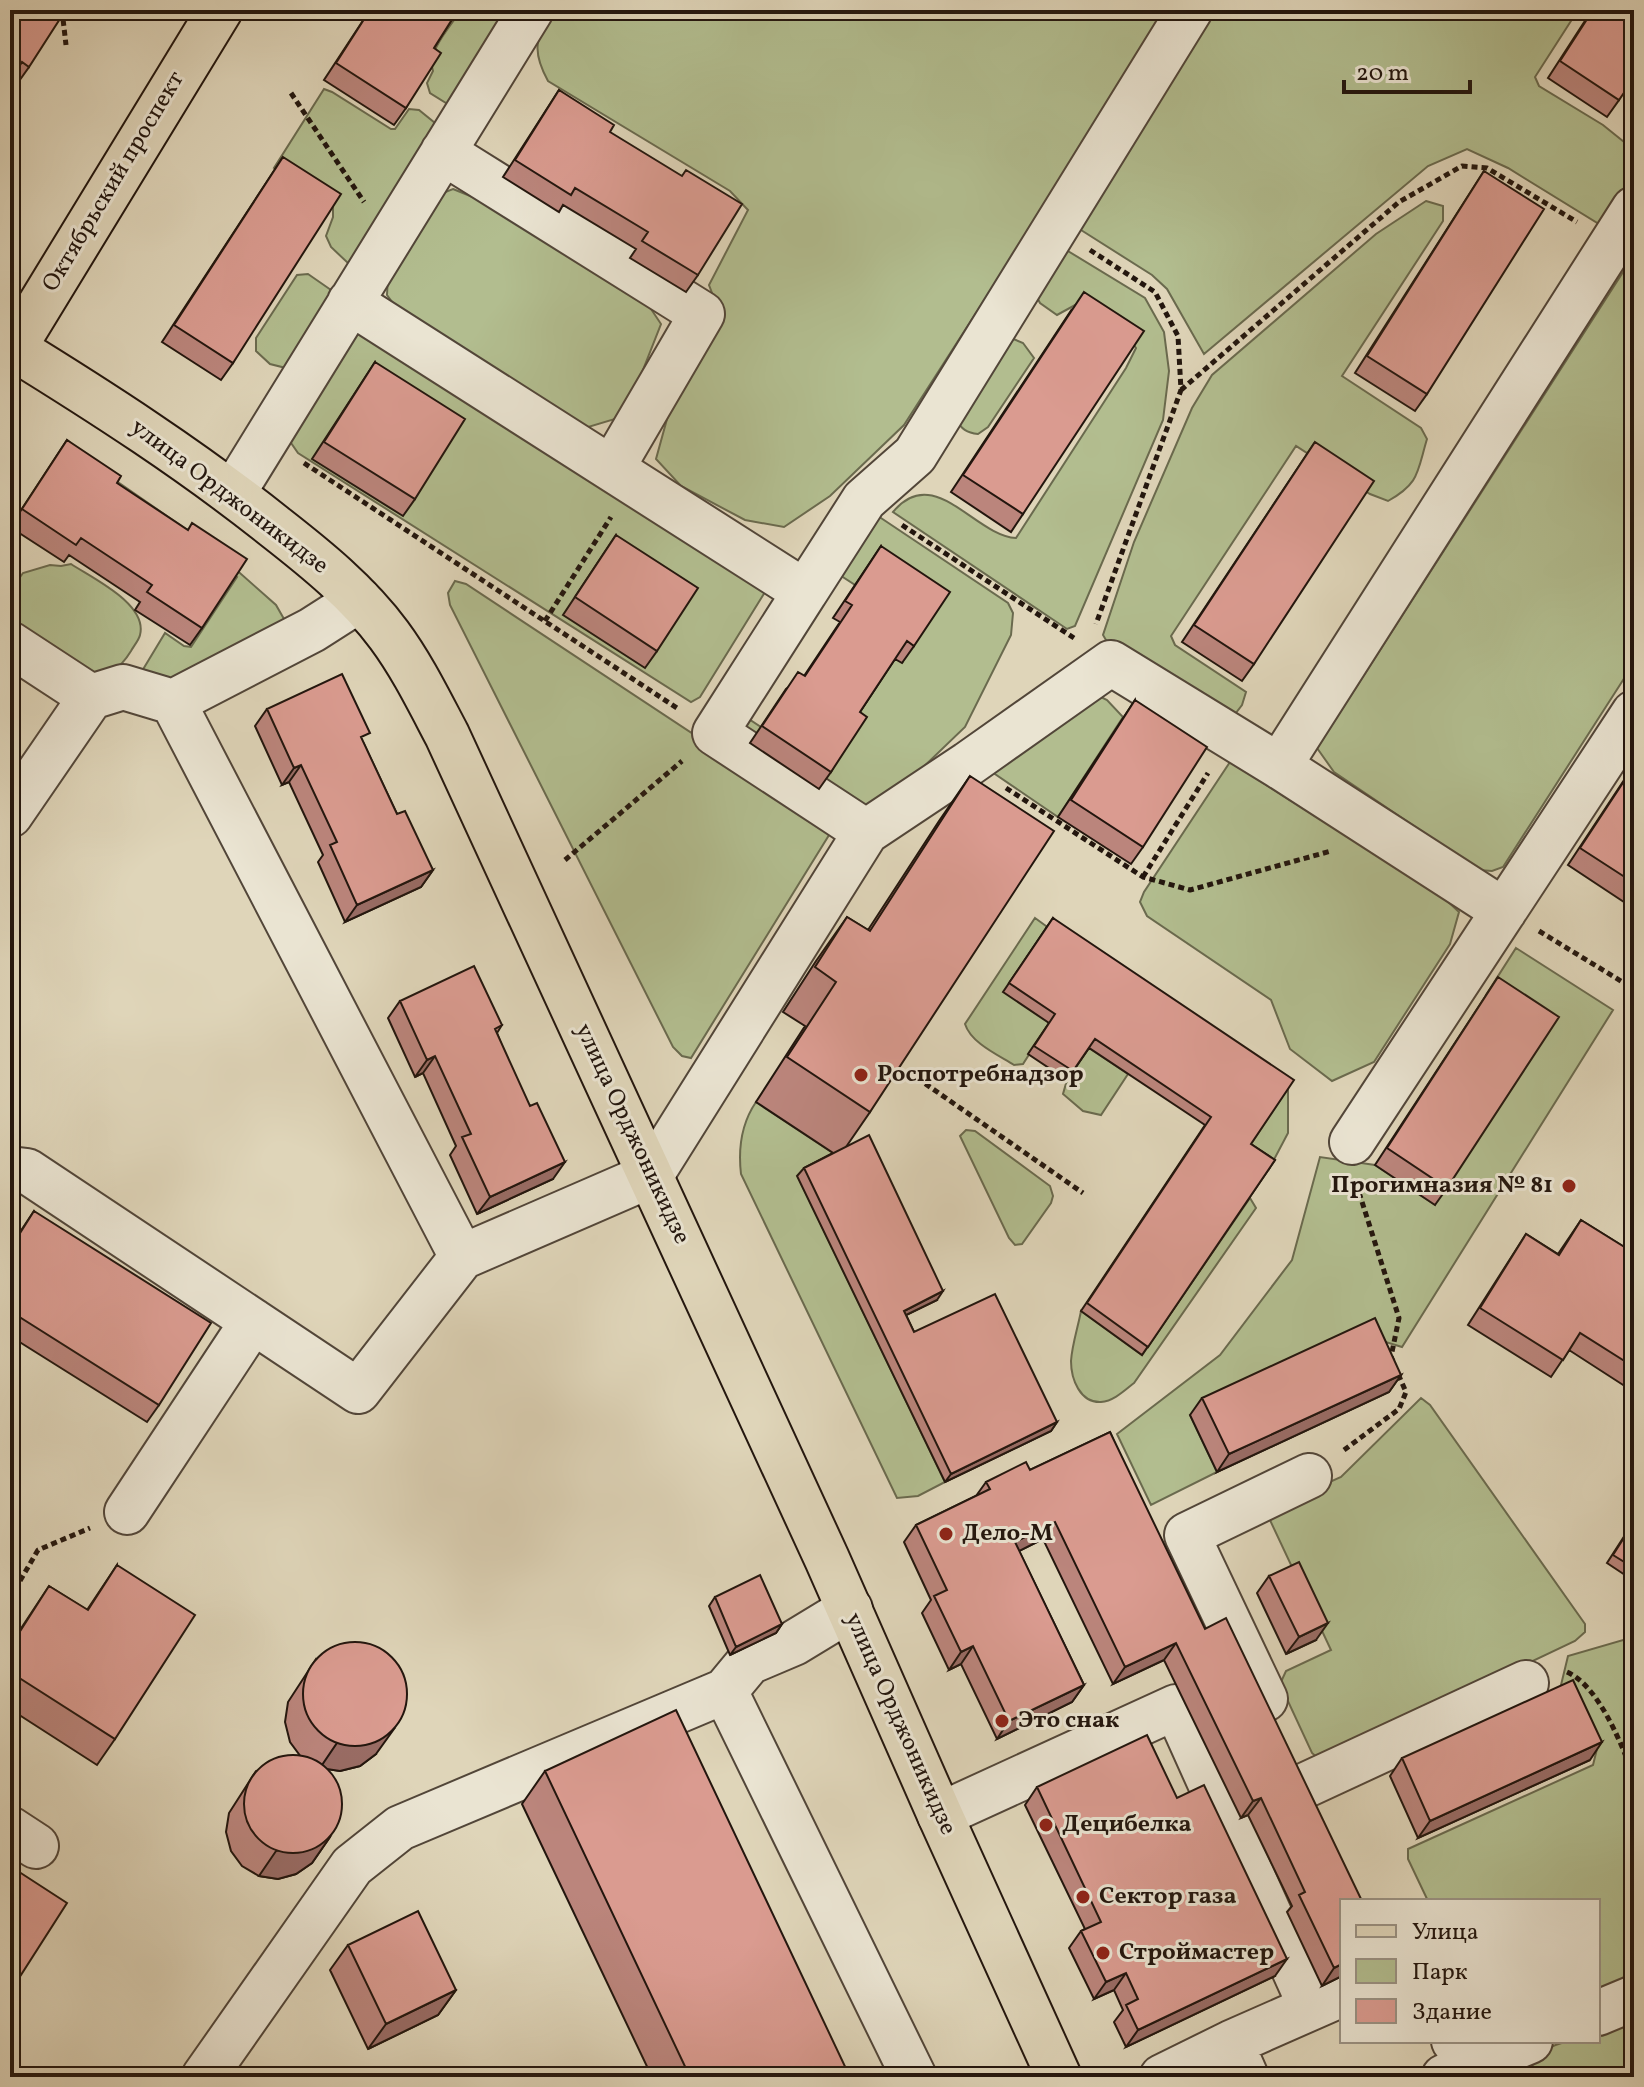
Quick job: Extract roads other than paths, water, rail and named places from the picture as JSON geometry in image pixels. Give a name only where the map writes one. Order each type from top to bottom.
[{"type":"main road","name":"Октябрьский проспект","points":[[11,349],[220,10]]},
{"type":"main road","name":"улица Орджоникидзе","points":[[11,349],[140,427],[233,493],[317,560],[390,635],[447,735],[850,1609],[1059,2077]]},
{"type":"lane","points":[[233,493],[531,10]]},
{"type":"lane","points":[[866,832],[715,733],[864,500],[915,455],[1190,10]]},
{"type":"lane","points":[[443,152],[702,314],[623,475]]},
{"type":"lane","points":[[1279,766],[1623,226]]},
{"type":"lane","points":[[350,302],[805,592]]},
{"type":"lane","points":[[10,815],[91,697],[123,687],[173,702],[312,630],[359,600]]},
{"type":"lane","points":[[10,644],[91,697]]},
{"type":"lane","points":[[10,1169],[27,1171],[358,1391],[462,1257],[651,1175],[866,832],[968,764],[1099,655],[1504,911]]},
{"type":"lane","points":[[173,702],[462,1257]]},
{"type":"lane","points":[[1352,1142],[1634,713]]},
{"type":"lane","points":[[127,1512],[253,1321]]},
{"type":"lane","points":[[1309,1476],[1187,1535],[1324,1824]]},
{"type":"lane","points":[[204,2077],[352,1866],[400,1828],[725,1691],[749,1662],[794,1643],[850,1609]]},
{"type":"lane","points":[[1306,1785],[1526,1683]]},
{"type":"lane","points":[[725,1691],[914,2077]]},
{"type":"lane","points":[[940,1815],[1176,1707],[1327,2000],[1239,2060],[1162,2077]]},
{"type":"lane","points":[[1600,2012],[1634,1998]]},
{"type":"lane","points":[[1467,2065],[1525,2043]]},
{"type":"place","name":"Роспотребнадзор","points":[[861,1075]]},
{"type":"place","name":"Прогимназия № 81","points":[[1569,1186]]},
{"type":"place","name":"Дело-М","points":[[946,1534]]},
{"type":"place","name":"Это снак","points":[[1002,1721]]},
{"type":"place","name":"Децибелка","points":[[1046,1825]]},
{"type":"place","name":"Сектор газа","points":[[1083,1897]]},
{"type":"place","name":"Строймастер","points":[[1103,1953]]}]
